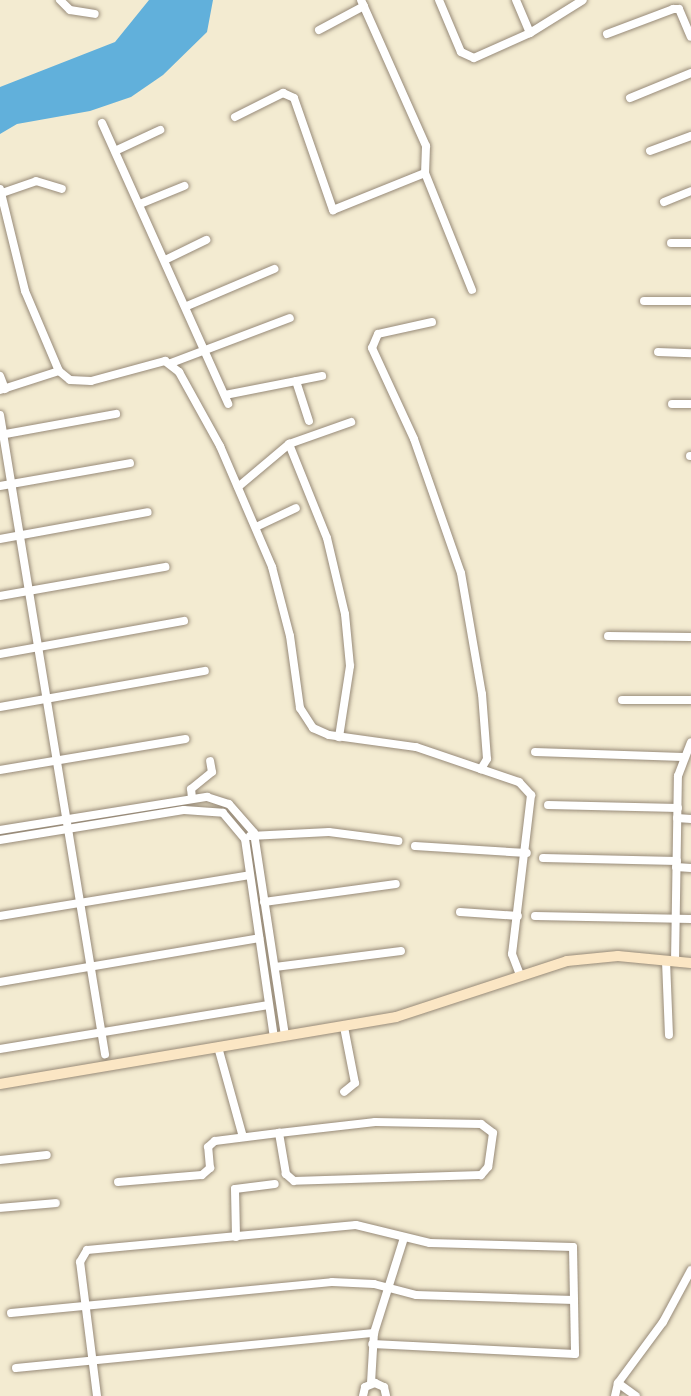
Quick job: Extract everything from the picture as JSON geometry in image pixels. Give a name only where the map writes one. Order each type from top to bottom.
[{"type":"street","points":[[60,0],[70,10],[95,14]]},
{"type":"street","points":[[439,0],[467,55],[484,55],[530,33],[582,0]]},
{"type":"street","points":[[516,0],[530,33]]},
{"type":"street","points":[[319,30],[363,3],[425,146],[425,173],[472,290]]},
{"type":"street","points":[[607,34],[679,9],[691,37]]},
{"type":"street","points":[[630,98],[691,73]]},
{"type":"street","points":[[236,117],[283,93],[294,98],[333,210],[425,173]]},
{"type":"street","points":[[102,124],[227,399],[322,376]]},
{"type":"street","points":[[115,151],[160,130]]},
{"type":"street","points":[[650,151],[691,136]]},
{"type":"street","points":[[62,189],[36,181],[1,191],[25,291],[59,371],[70,380],[90,381],[152,362],[171,363],[290,318]]},
{"type":"street","points":[[140,204],[184,186]]},
{"type":"street","points":[[664,202],[691,191]]},
{"type":"street","points":[[165,260],[206,240]]},
{"type":"street","points":[[671,243],[691,243]]},
{"type":"street","points":[[187,306],[274,269]]},
{"type":"street","points":[[644,301],[691,301]]},
{"type":"street","points":[[432,322],[378,334],[372,348],[414,439],[461,573],[482,694],[487,759],[481,769]]},
{"type":"street","points":[[658,352],[691,353]]},
{"type":"street","points":[[171,363],[238,487],[256,527],[280,593],[304,718],[313,728],[339,737],[398,742],[481,769],[519,782],[531,795],[527,853],[512,958],[520,975]]},
{"type":"street","points":[[0,376],[2,389],[59,371]]},
{"type":"street","points":[[296,381],[309,421]]},
{"type":"street","points":[[672,404],[691,404]]},
{"type":"street","points":[[2,435],[116,414]]},
{"type":"street","points":[[0,415],[105,1054]]},
{"type":"street","points":[[238,487],[289,444],[351,422]]},
{"type":"street","points":[[289,444],[327,538],[345,614],[350,666],[339,737]]},
{"type":"street","points":[[0,486],[130,463]]},
{"type":"street","points":[[256,527],[296,508]]},
{"type":"street","points":[[0,538],[149,512]]},
{"type":"street","points":[[0,596],[165,567]]},
{"type":"street","points":[[0,654],[184,621]]},
{"type":"street","points":[[608,636],[691,637]]},
{"type":"street","points":[[0,708],[205,671]]},
{"type":"street","points":[[622,700],[691,701]]},
{"type":"street","points":[[0,770],[185,739]]},
{"type":"street","points":[[669,1035],[671,961],[676,919],[677,818],[683,757],[691,742]]},
{"type":"street","points":[[535,752],[683,757]]},
{"type":"street","points":[[192,798],[191,789],[212,772],[210,761]]},
{"type":"street","points":[[0,830],[207,796],[229,804],[254,833],[275,967],[280,1036]]},
{"type":"street","points":[[548,805],[678,808]]},
{"type":"street","points":[[0,840],[205,808],[223,814],[245,839],[268,1005],[280,1036]]},
{"type":"street","points":[[677,818],[691,819]]},
{"type":"street","points":[[245,839],[254,833],[329,832],[398,841]]},
{"type":"street","points":[[415,846],[527,853]]},
{"type":"street","points":[[543,859],[677,864],[691,867]]},
{"type":"street","points":[[0,915],[250,875]]},
{"type":"street","points":[[264,902],[396,884]]},
{"type":"street","points":[[460,912],[518,916]]},
{"type":"street","points":[[535,916],[691,919]]},
{"type":"street","points":[[0,982],[259,938]]},
{"type":"street","points":[[275,967],[401,951]]},
{"type":"street","points":[[0,1084],[344,1027],[447,1003],[520,975],[590,957],[691,963]]},
{"type":"street","points":[[0,1049],[268,1005]]},
{"type":"street","points":[[344,1027],[355,1083],[344,1092]]},
{"type":"street","points":[[218,1047],[243,1138]]},
{"type":"street","points":[[118,1182],[202,1175],[210,1168],[210,1142],[279,1133],[415,1122],[481,1124],[493,1133],[488,1167],[481,1175],[295,1181],[286,1174],[279,1133]]},
{"type":"street","points":[[0,1160],[47,1155]]},
{"type":"street","points":[[236,1237],[235,1189],[275,1184]]},
{"type":"street","points":[[0,1208],[56,1203]]},
{"type":"street","points":[[97,1396],[80,1262],[87,1250],[356,1225],[430,1243],[573,1247],[578,1350],[572,1355],[372,1344]]},
{"type":"street","points":[[363,1396],[371,1383],[374,1333],[386,1287],[404,1238]]},
{"type":"street","points":[[615,1396],[618,1383],[663,1322],[691,1270]]},
{"type":"street","points":[[11,1313],[292,1284],[356,1282],[416,1295],[574,1300]]},
{"type":"street","points":[[16,1368],[374,1333]]},
{"type":"street","points":[[371,1383],[384,1387],[386,1396]]},
{"type":"street","points":[[618,1383],[636,1396]]},
{"type":"water","points":[[149,0],[213,0],[207,32],[163,75],[131,97],[90,111],[17,124],[0,134],[0,87],[115,42]]}]
